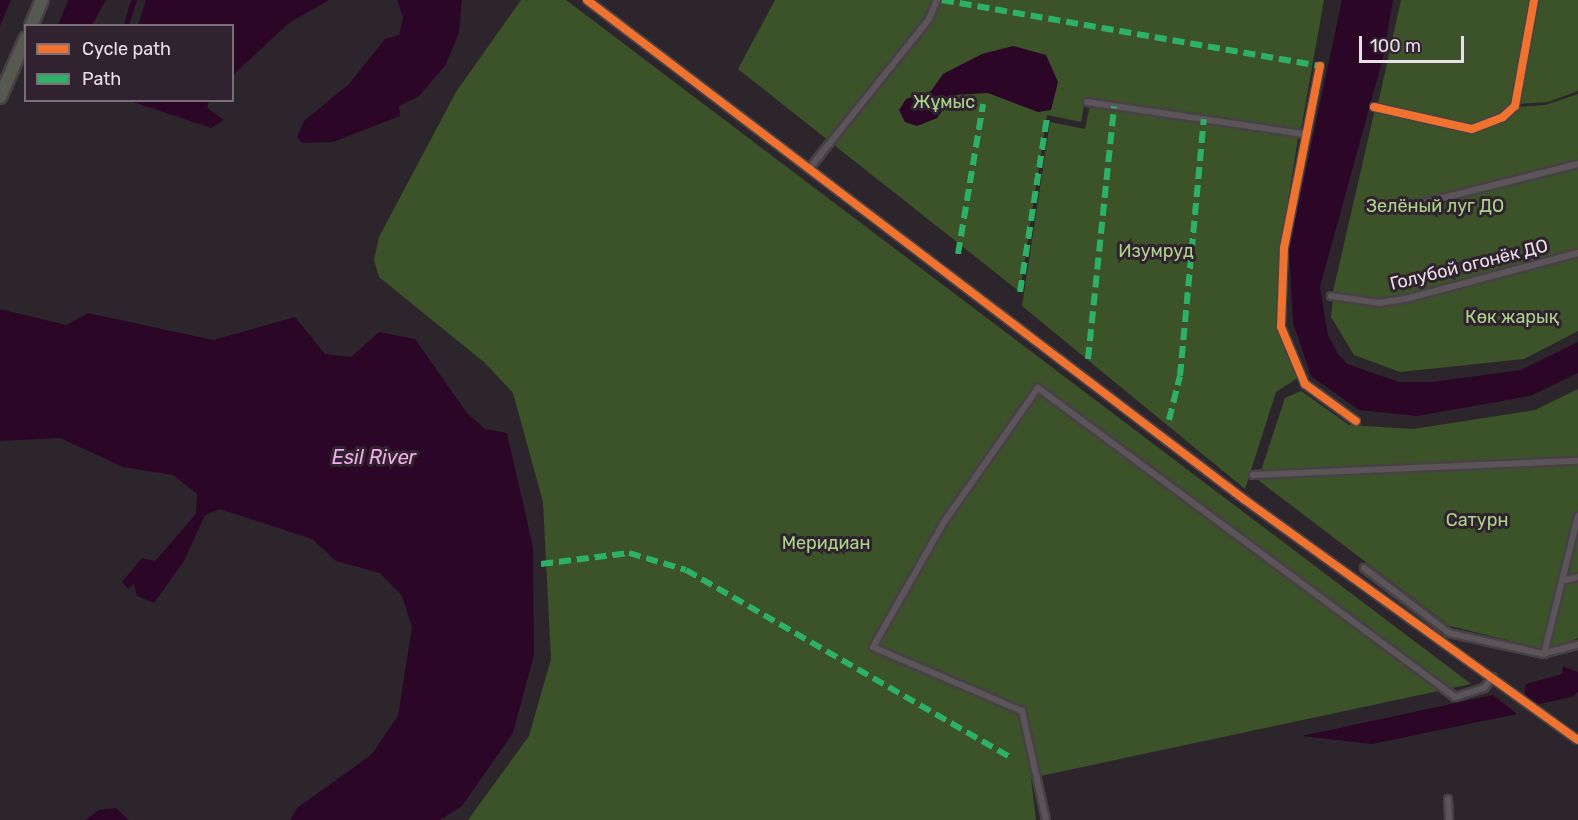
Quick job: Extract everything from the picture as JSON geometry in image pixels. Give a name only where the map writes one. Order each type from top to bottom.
[{"type":"highway","points":[[32,24],[42,0]]},
{"type":"highway","points":[[0,97],[24,43]]},
{"type":"street","points":[[587,0],[1245,500],[1577,738]]},
{"type":"street","points":[[809,169],[929,19],[937,0]]},
{"type":"street","points":[[1374,107],[1472,129],[1503,117],[1515,106],[1534,0]]},
{"type":"street","points":[[1320,66],[1304,134],[1284,248],[1281,327],[1305,384],[1356,421]]},
{"type":"street","points":[[1087,102],[1304,134]]},
{"type":"street","points":[[1423,202],[1578,164]]},
{"type":"street","name":"Голубой огонёк ДО","points":[[1331,296],[1379,303],[1409,298],[1578,253]]},
{"type":"street","points":[[1046,820],[1022,711],[873,647],[944,522],[1038,388],[1455,697],[1484,688],[1493,677]]},
{"type":"street","points":[[1253,475],[1578,461]]},
{"type":"street","points":[[1545,652],[1565,580],[1578,516]]},
{"type":"street","points":[[1364,568],[1449,633],[1545,652],[1578,645]]},
{"type":"street","points":[[1565,580],[1578,577]]},
{"type":"street","points":[[1448,799],[1449,820]]},
{"type":"green space","name":"Меридиан","points":[[521,0],[566,0],[1471,684],[1031,778],[1036,820],[468,820],[529,736],[551,659],[543,502],[513,393],[485,363],[379,277],[374,260],[379,237],[456,92]]},
{"type":"green space","name":"Жұмыс","points":[[775,0],[1324,0],[1300,135],[1085,99],[1081,122],[1047,115],[1020,292],[738,69]]},
{"type":"green space","points":[[1401,0],[1578,0],[1578,91],[1548,102],[1518,104],[1472,126],[1378,104]]},
{"type":"green space","name":"Зелёный луг ДО","points":[[1578,94],[1578,251],[1407,297],[1379,301],[1332,296],[1375,109],[1471,131],[1516,107],[1545,105]]},
{"type":"green space","name":"Изумруд","points":[[1090,105],[1298,138],[1281,245],[1278,328],[1299,377],[1276,392],[1245,489],[1022,306],[1050,122],[1085,129]]},
{"type":"green space","name":"Көк жарық","points":[[1578,255],[1578,331],[1524,359],[1400,372],[1354,355],[1331,317],[1333,298],[1380,304]]},
{"type":"green space","name":"Сатурн","points":[[1578,389],[1578,638],[1559,647],[1539,648],[1450,626],[1258,480],[1285,398],[1301,391],[1349,425],[1413,429],[1535,410]]},
{"type":"water","points":[[0,0],[11,0],[0,26]]},
{"type":"water","points":[[68,0],[106,0],[93,24],[58,24]]},
{"type":"water","points":[[131,0],[137,0],[129,24],[124,24]]},
{"type":"water","points":[[146,0],[329,0],[289,23],[234,74],[234,24],[138,24]]},
{"type":"water","points":[[397,0],[462,0],[459,33],[445,66],[419,96],[399,106],[400,116],[333,142],[302,143],[297,137],[304,121],[349,84],[385,39],[399,35],[403,17]]},
{"type":"water","points":[[1342,0],[1393,0],[1383,58],[1320,287],[1328,335],[1338,354],[1347,364],[1399,382],[1432,382],[1521,370],[1578,342],[1578,373],[1530,396],[1417,416],[1359,410],[1311,376],[1293,322],[1289,249]]},
{"type":"water","points":[[1013,46],[1046,55],[1058,82],[1051,110],[1038,112],[988,93],[954,95],[937,118],[917,126],[905,122],[899,110],[906,99],[931,91],[943,74],[982,54]]},
{"type":"water","points":[[133,102],[209,102],[207,108],[224,120],[211,128]]},
{"type":"water","name":"Esil River","points":[[0,309],[66,325],[88,313],[213,340],[295,317],[325,354],[351,357],[379,332],[415,339],[467,413],[485,429],[507,433],[533,547],[534,655],[513,733],[462,806],[440,820],[290,820],[297,808],[371,755],[398,716],[412,627],[402,596],[380,573],[336,561],[312,539],[220,509],[205,515],[184,561],[154,603],[137,596],[134,584],[128,589],[122,582],[142,558],[155,561],[196,514],[197,494],[173,475],[123,467],[60,438],[0,441]]},
{"type":"water","points":[[1563,666],[1578,672],[1578,692],[1572,697],[1535,705],[1524,698],[1526,684],[1562,674]]},
{"type":"water","points":[[1493,695],[1517,714],[1372,744],[1302,736]]},
{"type":"water","points":[[116,808],[129,820],[85,820],[99,810]]},
{"type":"marked path","points":[[942,0],[1320,66]]},
{"type":"marked path","points":[[958,254],[983,104]]},
{"type":"marked path","points":[[1088,359],[1114,106]]},
{"type":"marked path","points":[[1020,292],[1047,118]]},
{"type":"marked path","points":[[1169,420],[1180,376],[1204,119]]},
{"type":"marked path","points":[[541,564],[629,553],[686,570],[1011,758]]},
{"type":"cycle path","points":[[587,0],[1245,500],[1578,740]]},
{"type":"cycle path","points":[[1374,107],[1472,129],[1503,117],[1515,106],[1534,0]]},
{"type":"cycle path","points":[[1320,66],[1284,248],[1281,327],[1305,384],[1356,421]]}]
